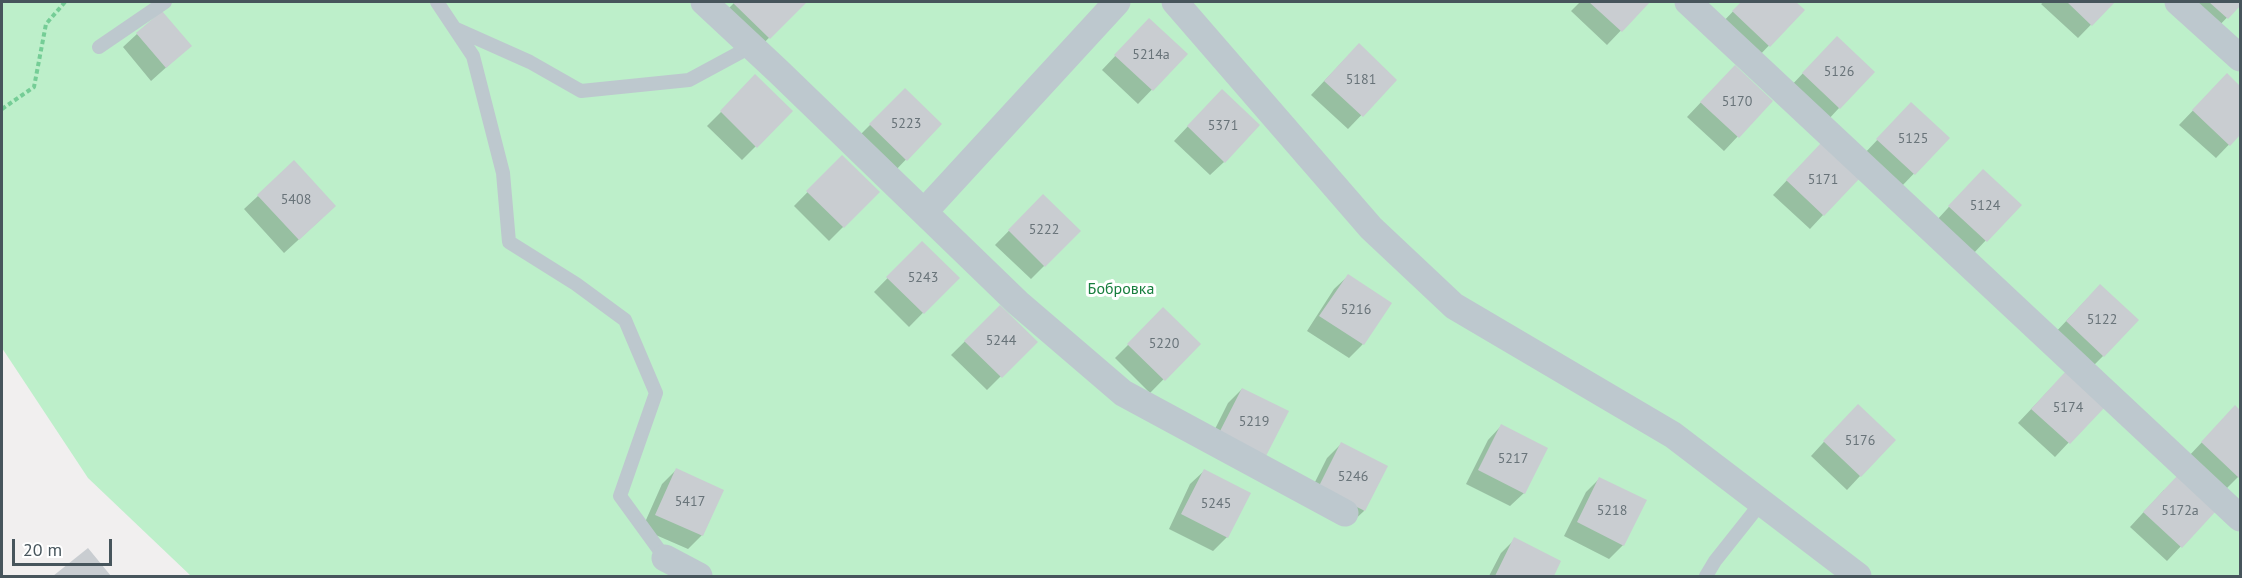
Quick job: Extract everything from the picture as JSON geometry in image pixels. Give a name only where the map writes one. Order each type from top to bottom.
[{"type":"street","points":[[704,2],[1018,303],[1123,393],[1345,513]]},
{"type":"street","points":[[924,212],[1117,2]]},
{"type":"street","points":[[1174,2],[1371,228],[1454,306],[1673,435],[1858,576]]},
{"type":"street","points":[[1688,2],[2241,518]]},
{"type":"street","points":[[2178,2],[2241,58]]},
{"type":"street","points":[[665,558],[699,576]]},
{"type":"lane","points":[[99,47],[165,2]]},
{"type":"lane","points":[[437,2],[473,56],[503,173],[509,242],[576,284],[625,320],[656,393],[620,496],[665,558]]},
{"type":"lane","points":[[455,29],[530,62],[581,91],[689,80],[752,46]]},
{"type":"lane","points":[[1706,576],[1715,561],[1761,503]]},
{"type":"path","points":[[2,109],[34,87],[46,24],[65,2]]},
{"type":"green space","name":"Бобровка","points":[[2,2],[2240,2],[2240,576],[191,576],[88,478],[2,348]]},
{"type":"building","points":[[732,2],[807,2],[770,39]]},
{"type":"building","points":[[1589,2],[1650,2],[1622,32]]},
{"type":"building","points":[[1741,2],[1796,2],[1805,10],[1770,47],[1732,11]]},
{"type":"building","points":[[2067,2],[2115,2],[2092,26]]},
{"type":"building","points":[[2209,2],[2240,2],[2240,6],[2228,19]]},
{"type":"building","points":[[162,11],[192,46],[166,68],[136,33]]},
{"type":"building","points":[[1149,18],[1188,54],[1153,91],[1114,55]]},
{"type":"building","points":[[1837,36],[1875,72],[1840,109],[1802,73]]},
{"type":"building","points":[[1359,43],[1397,80],[1363,117],[1324,81]]},
{"type":"building","points":[[1735,65],[1773,101],[1739,138],[1700,102]]},
{"type":"building","points":[[2227,73],[2240,86],[2240,135],[2230,146],[2192,110]]},
{"type":"building","points":[[755,74],[793,111],[757,148],[720,111]]},
{"type":"building","points":[[905,88],[942,124],[907,161],[869,124]]},
{"type":"building","points":[[1222,89],[1260,125],[1225,163],[1187,126]]},
{"type":"building","points":[[1911,102],[1950,138],[1915,175],[1876,139]]},
{"type":"building","points":[[1821,143],[1859,179],[1824,216],[1786,180]]},
{"type":"building","points":[[842,155],[880,192],[844,228],[806,191]]},
{"type":"building","points":[[294,160],[336,206],[299,240],[257,195]]},
{"type":"building","points":[[1983,169],[2022,205],[1987,242],[1948,206]]},
{"type":"building","points":[[1043,194],[1081,231],[1045,267],[1008,230]]},
{"type":"building","points":[[922,241],[960,278],[924,314],[886,277]]},
{"type":"building","points":[[1348,274],[1392,303],[1364,345],[1319,316]]},
{"type":"building","points":[[2100,284],[2139,320],[2104,357],[2066,321]]},
{"type":"building","points":[[1000,305],[1038,342],[1002,378],[964,341]]},
{"type":"building","points":[[1163,307],[1201,344],[1165,381],[1127,344]]},
{"type":"building","points":[[2066,371],[2105,407],[2070,444],[2031,409]]},
{"type":"building","points":[[1242,388],[1289,411],[1266,456],[1219,433]]},
{"type":"building","points":[[1858,404],[1896,440],[1861,477],[1823,441]]},
{"type":"building","points":[[2235,405],[2240,410],[2239,478],[2201,442]]},
{"type":"building","points":[[1501,424],[1548,448],[1525,494],[1478,470]]},
{"type":"building","points":[[1341,442],[1388,466],[1365,511],[1318,488]]},
{"type":"building","points":[[676,468],[724,490],[703,536],[655,515]]},
{"type":"building","points":[[1204,469],[1251,493],[1228,538],[1181,514]]},
{"type":"building","points":[[2178,475],[2216,511],[2182,548],[2143,512]]},
{"type":"building","points":[[1599,477],[1647,500],[1624,546],[1577,522]]},
{"type":"building","points":[[1514,537],[1561,561],[1554,576],[1495,576]]},
{"type":"building","points":[[88,548],[111,576],[53,576]]}]
